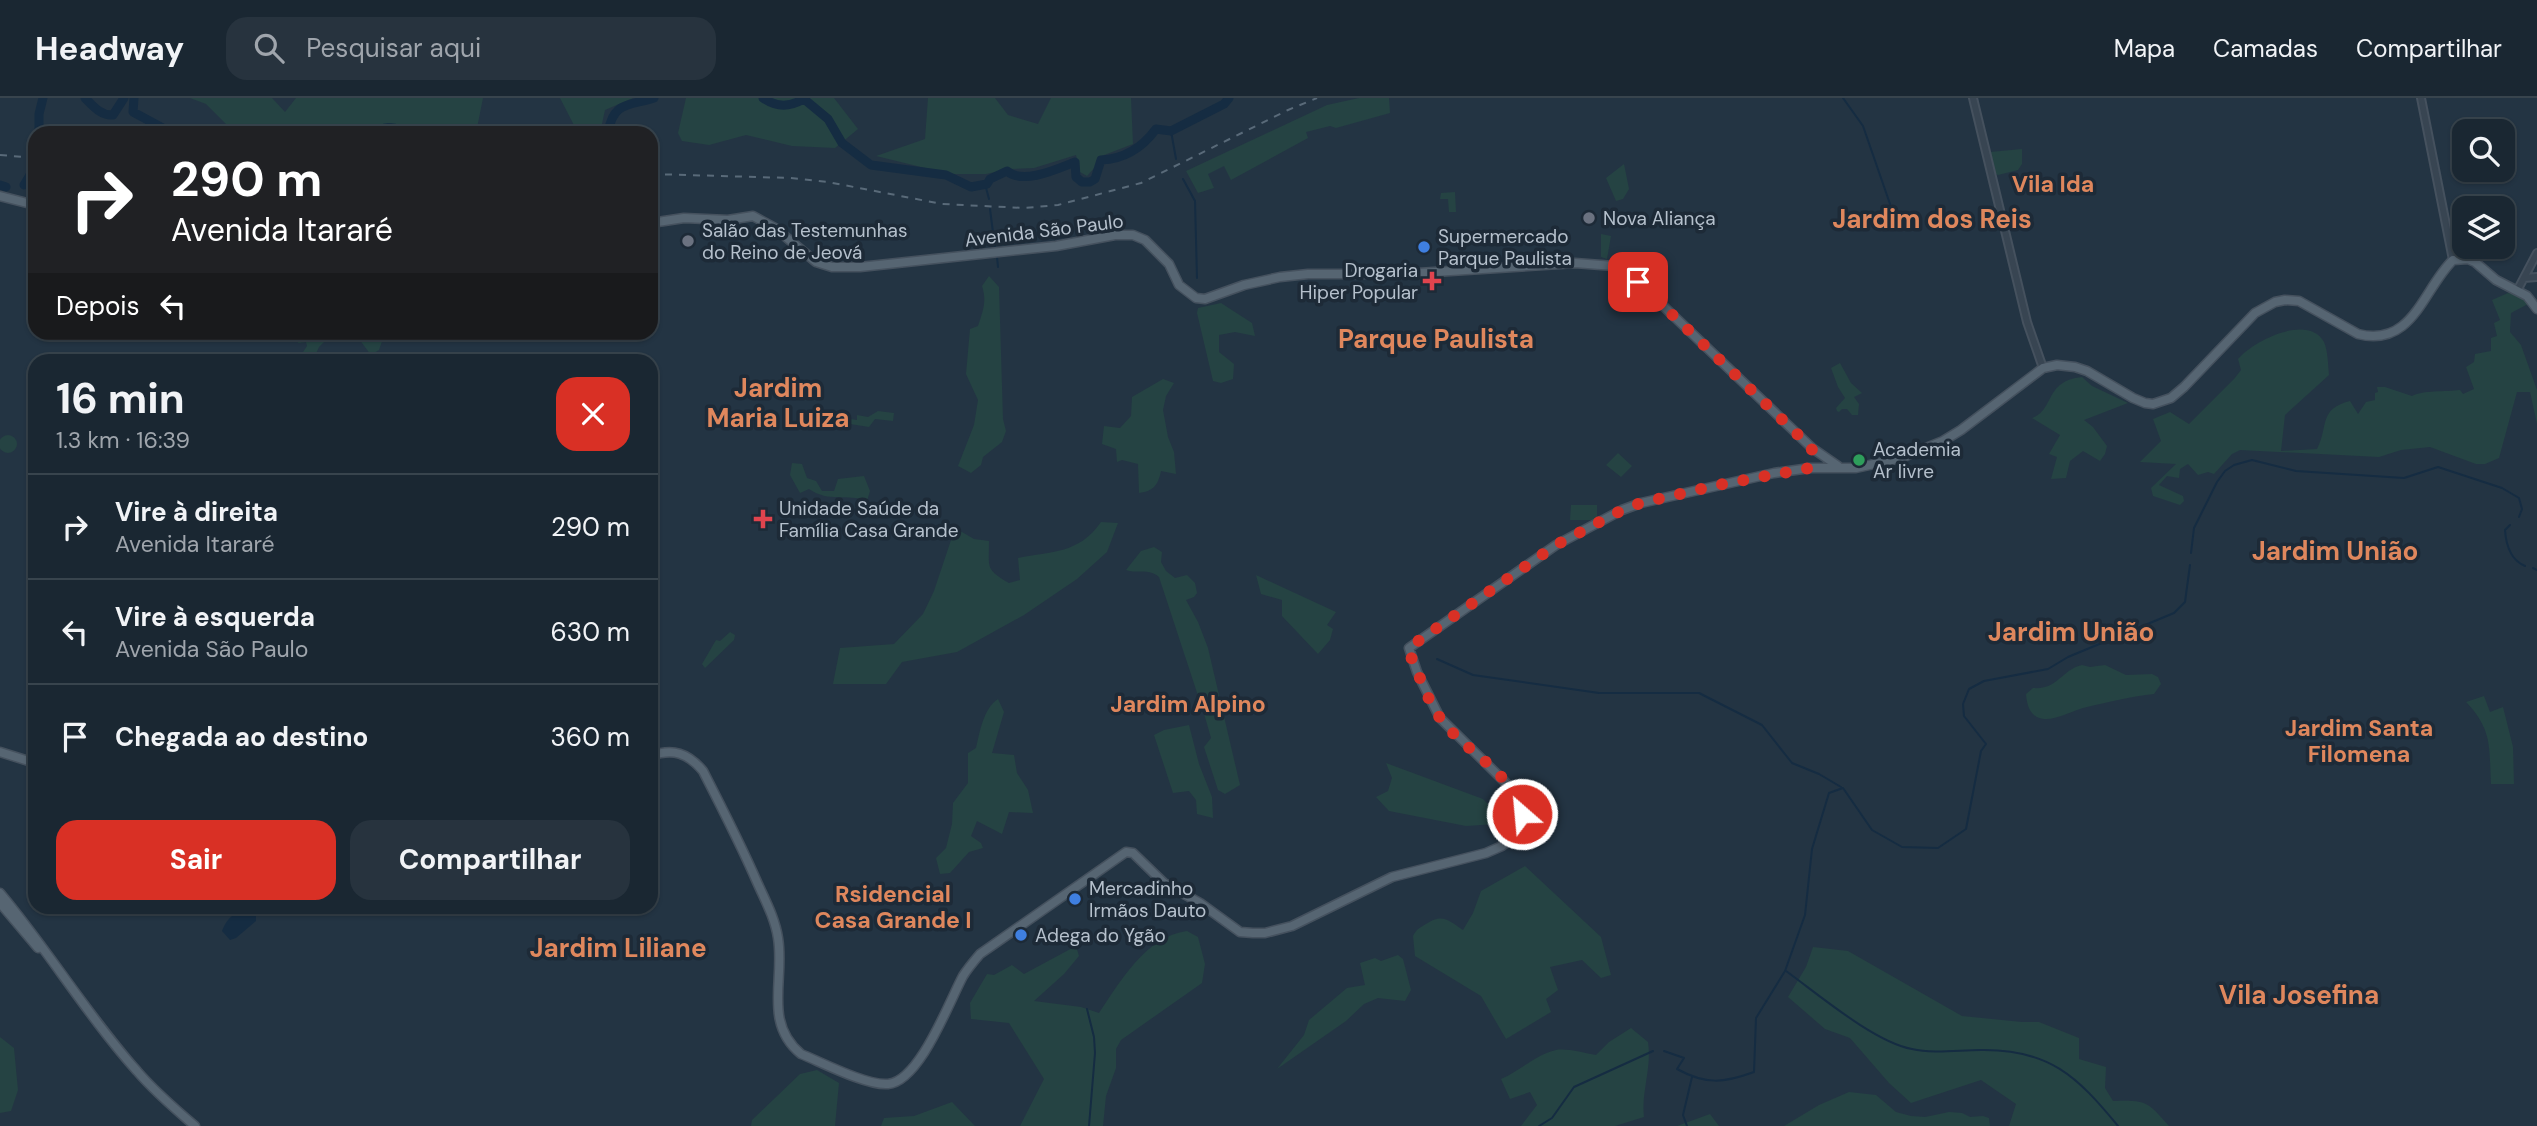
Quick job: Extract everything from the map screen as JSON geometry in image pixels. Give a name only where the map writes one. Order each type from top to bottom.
[{"type":"main road","points":[[0,196],[28,204]]},
{"type":"main road","name":"Avenida São Paulo","points":[[658,222],[684,218],[728,220],[753,216],[775,228],[816,261],[832,267],[860,267],[1041,248],[1115,235],[1133,235],[1145,240],[1169,264],[1179,285],[1196,298],[1205,299],[1244,285],[1308,274],[1403,274],[1575,263],[1614,266],[1638,282],[1812,448],[1840,467]]},
{"type":"main road","points":[[658,754],[673,751],[689,756],[697,764],[745,854],[767,903],[778,936],[780,969],[777,1010],[785,1035],[801,1054],[872,1082],[895,1082],[911,1070],[940,1023],[965,972],[979,954],[1126,852],[1133,853],[1164,883],[1200,903],[1240,932],[1265,933],[1292,926],[1392,877],[1486,853],[1502,846],[1512,838],[1520,824],[1522,814],[1518,800],[1493,769],[1443,723],[1426,691],[1410,652],[1411,646],[1556,545],[1622,510],[1641,503],[1774,473],[1810,468],[1856,468],[1881,463],[1943,441],[2043,368],[2057,365],[2087,371],[2145,403],[2161,402],[2185,387],[2255,313],[2266,305],[2285,300],[2299,301],[2358,334],[2386,335],[2406,323],[2453,260],[2468,259],[2475,262],[2496,280],[2518,289],[2537,309]]},
{"type":"main road","points":[[1810,468],[1812,448]]},
{"type":"main road","points":[[0,752],[28,761]]},
{"type":"main road","points":[[0,893],[137,1071],[195,1126]]},
{"type":"main road","points":[[0,903],[34,940]]},
{"type":"street","points":[[1973,98],[2027,322],[2043,368]]},
{"type":"street","points":[[2421,98],[2453,260]]},
{"type":"street","points":[[2518,289],[2537,253]]},
{"type":"street","points":[[2524,278],[2537,277]]},
{"type":"green space","points":[[190,98],[272,98],[285,112],[296,98],[483,98],[477,126],[228,126],[206,104]]},
{"type":"green space","points":[[560,98],[633,98],[605,110],[602,126],[574,126]]},
{"type":"green space","points":[[686,98],[834,98],[858,129],[835,148],[792,146],[746,135],[709,145],[682,141],[678,133]]},
{"type":"green space","points":[[928,98],[995,98],[1008,115],[1038,124],[1051,98],[1131,98],[1133,144],[1099,157],[1097,165],[1087,176],[1080,172],[1076,155],[1034,168],[1009,169],[986,174],[950,174],[876,156],[925,139]]},
{"type":"green space","points":[[1359,98],[1389,98],[1390,113],[1336,128],[1330,126],[1306,132],[1308,138],[1231,180],[1224,166],[1208,174],[1214,188],[1198,193],[1186,171],[1327,105]]},
{"type":"green space","points":[[2022,149],[2022,164],[2018,170],[1998,175],[1994,173],[1990,152]]},
{"type":"green space","points":[[1624,164],[1629,189],[1623,199],[1616,201],[1606,178]]},
{"type":"green space","points":[[1455,192],[1456,212],[1449,212],[1448,199],[1440,199],[1441,193]]},
{"type":"green space","points":[[1601,234],[1611,236],[1607,259],[1601,257]]},
{"type":"green space","points":[[989,276],[999,287],[1003,419],[1006,431],[1002,442],[983,457],[981,465],[971,473],[958,466],[974,425],[978,400],[966,374],[970,329],[978,326],[984,301],[982,286]]},
{"type":"green space","points":[[2508,293],[2520,296],[2528,304],[2511,313],[2510,332],[2521,345],[2537,390],[2537,424],[2530,392],[2517,392],[2499,458],[2485,464],[2476,464],[2430,447],[2401,450],[2379,457],[2240,450],[2232,454],[2214,474],[2208,472],[2198,475],[2188,464],[2180,469],[2179,478],[2167,476],[2159,485],[2183,496],[2184,501],[2180,505],[2153,496],[2151,488],[2176,464],[2140,462],[2161,441],[2153,419],[2170,412],[2189,424],[2241,370],[2238,359],[2268,338],[2294,330],[2306,330],[2316,334],[2324,342],[2329,375],[2285,415],[2281,451],[2317,449],[2326,419],[2333,409],[2350,401],[2358,414],[2366,402],[2375,400],[2377,387],[2412,396],[2460,390],[2463,394],[2474,389],[2466,367],[2474,362],[2475,354],[2491,351],[2491,338],[2497,336],[2494,323],[2500,320],[2492,300]]},
{"type":"green space","points":[[1221,303],[1252,323],[1255,336],[1235,332],[1219,335],[1219,352],[1234,364],[1233,379],[1221,383],[1213,381],[1197,313],[1198,308]]},
{"type":"green space","points":[[299,340],[326,340],[316,354],[302,354],[307,346],[306,342],[298,343]]},
{"type":"green space","points":[[360,340],[383,340],[379,350],[370,354]]},
{"type":"green space","points":[[1840,363],[1851,383],[1862,393],[1854,397],[1859,404],[1858,415],[1852,415],[1847,409],[1837,411],[1836,408],[1845,398],[1831,368]]},
{"type":"green space","points":[[2082,377],[2092,386],[2128,403],[2084,420],[2093,427],[2107,446],[2100,461],[2083,451],[2070,461],[2066,478],[2051,479],[2057,457],[2049,454],[2060,435],[2032,418],[2044,409],[2061,384]]},
{"type":"green space","points":[[1163,379],[1174,383],[1166,396],[1163,410],[1174,452],[1176,474],[1161,471],[1154,486],[1139,493],[1138,464],[1122,460],[1117,462],[1116,449],[1102,444],[1104,426],[1120,428],[1131,416],[1132,397]]},
{"type":"green space","points":[[878,411],[894,413],[893,421],[875,419],[869,427],[850,424],[850,419],[857,420],[857,415],[868,417]]},
{"type":"green space","points":[[8,435],[14,438],[17,444],[14,450],[8,453],[2,450],[-1,444],[2,438]]},
{"type":"green space","points":[[1618,453],[1632,466],[1621,477],[1606,465]]},
{"type":"green space","points":[[792,463],[802,464],[807,478],[816,481],[822,491],[834,491],[838,479],[864,476],[870,491],[867,501],[824,496],[809,489],[800,493],[790,475]]},
{"type":"green space","points":[[1571,505],[1597,505],[1597,517],[1594,520],[1570,520]]},
{"type":"green space","points":[[1101,522],[1118,523],[1107,552],[1077,579],[1024,615],[957,652],[902,662],[886,684],[833,684],[840,648],[894,644],[923,614],[934,591],[955,528],[974,539],[989,541],[990,567],[1009,583],[1020,580],[1018,558],[1074,546],[1093,532]]},
{"type":"green space","points":[[1154,547],[1162,552],[1161,562],[1166,571],[1175,578],[1187,575],[1195,583],[1197,593],[1186,600],[1208,648],[1240,785],[1225,794],[1218,790],[1204,747],[1211,738],[1159,577],[1151,573],[1126,570],[1141,551]]},
{"type":"green space","points":[[1256,575],[1336,612],[1327,625],[1333,629],[1330,640],[1318,654],[1282,616],[1282,600],[1261,594]]},
{"type":"green space","points":[[730,632],[735,635],[734,640],[705,668],[702,664],[716,640],[720,641]]},
{"type":"green space","points":[[2082,665],[2105,665],[2126,675],[2152,674],[2158,677],[2161,684],[2154,694],[2087,707],[2054,718],[2039,718],[2032,713],[2026,694],[2033,688],[2054,683]]},
{"type":"green space","points":[[2484,696],[2490,712],[2503,707],[2513,747],[2514,784],[2491,784],[2488,740],[2481,722],[2466,702]]},
{"type":"green space","points":[[998,699],[1004,712],[992,753],[1014,755],[1017,773],[1028,790],[1033,813],[1009,812],[1002,834],[977,821],[971,836],[981,843],[983,848],[969,852],[950,873],[940,874],[936,858],[946,848],[952,824],[953,803],[968,783],[968,753],[976,748],[986,715]]},
{"type":"green space","points":[[1189,725],[1199,764],[1212,797],[1213,818],[1197,814],[1196,800],[1189,791],[1173,793],[1154,735]]},
{"type":"green space","points":[[1386,763],[1483,799],[1495,811],[1496,824],[1466,826],[1389,811],[1376,797],[1388,791],[1392,778]]},
{"type":"green space","points":[[1525,866],[1601,937],[1611,975],[1601,978],[1582,960],[1550,967],[1558,990],[1546,999],[1551,1012],[1506,1039],[1481,996],[1415,956],[1413,936],[1420,928],[1441,918],[1463,930],[1481,891]]},
{"type":"green space","points":[[1187,931],[1198,937],[1205,964],[1202,983],[1121,1040],[1116,1049],[1116,1068],[1106,1096],[1103,1126],[1020,1126],[1044,1079],[1009,1023],[971,1019],[970,1003],[987,974],[994,975],[1012,965],[1024,974],[1076,946],[1079,956],[1064,974],[1034,1001],[1081,1007],[1099,1013],[1125,975],[1147,951],[1172,935]]},
{"type":"green space","points":[[1813,947],[1848,951],[1962,1016],[2039,1022],[2079,1038],[2079,1059],[2106,1067],[2105,1088],[2113,1101],[2145,1104],[2156,1111],[2169,1126],[2009,1126],[2016,1104],[1981,1080],[1911,1103],[1889,1083],[1850,1038],[1825,1029],[1788,997],[1806,967]]},
{"type":"green space","points":[[1398,955],[1403,959],[1411,990],[1405,1001],[1378,998],[1364,1004],[1346,1021],[1277,1069],[1304,1035],[1309,1020],[1347,988],[1365,985],[1360,963],[1375,958],[1381,961]]},
{"type":"green space","points":[[1631,1028],[1648,1042],[1644,1117],[1615,1126],[1521,1126],[1537,1105],[1530,1092],[1510,1099],[1501,1079],[1556,1050],[1596,1055],[1609,1042]]},
{"type":"green space","points":[[0,1037],[14,1048],[18,1090],[11,1111],[0,1113]]},
{"type":"green space","points":[[817,1070],[839,1083],[835,1126],[751,1126],[752,1120],[800,1074]]},
{"type":"green space","points":[[1849,1092],[1876,1095],[1896,1112],[1911,1116],[1962,1113],[1970,1117],[1989,1118],[1990,1126],[1784,1126],[1819,1105]]},
{"type":"green space","points":[[952,1102],[975,1126],[881,1126],[884,1118],[914,1116]]},
{"type":"green space","points":[[1710,1114],[1719,1126],[1677,1126]]},
{"type":"water","points":[[235,914],[256,914],[256,921],[230,940],[222,931]]},
{"type":"waterway","points":[[39,126],[43,98]]},
{"type":"waterway","points":[[85,98],[101,112],[109,115],[113,115],[124,98]]},
{"type":"waterway","points":[[134,98],[133,112],[159,126]]},
{"type":"waterway","points":[[609,126],[614,115],[624,106],[654,98]]},
{"type":"waterway","points":[[763,98],[774,104],[784,105],[804,99],[828,119],[842,143],[871,165],[946,175],[971,187],[987,184],[990,179],[1007,171],[1014,175],[1031,176],[1075,162],[1076,177],[1082,182],[1090,182],[1095,179],[1101,160],[1125,155],[1145,142],[1156,129],[1171,131],[1224,104],[1229,98]]},
{"type":"waterway","points":[[1843,98],[1863,126],[1890,204]]},
{"type":"waterway","points":[[1171,131],[1176,159]]},
{"type":"waterway","points":[[24,185],[28,178]]},
{"type":"waterway","points":[[1183,179],[1195,201],[1197,278]]},
{"type":"waterway","points":[[985,184],[989,199]]},
{"type":"waterway","points":[[0,185],[6,187]]},
{"type":"waterway","points":[[990,209],[995,248]]},
{"type":"waterway","points":[[997,257],[998,267]]},
{"type":"waterway","points":[[2191,553],[2194,528],[2217,482],[2225,471],[2234,465],[2252,460],[2296,471],[2404,478],[2438,467],[2502,488],[2519,498],[2522,509],[2519,517]]},
{"type":"waterway","points":[[2510,525],[2505,530],[2508,546],[2516,560],[2525,566]]},
{"type":"waterway","points":[[1664,1051],[1684,1058],[1677,1069],[1697,1078],[1715,1081],[1754,1072],[1756,1018],[1785,971],[1805,915],[1812,849],[1829,793],[1843,788],[1872,830],[1902,847],[1938,848],[1966,829],[1981,751],[1986,744],[1964,716],[1963,704],[1969,689],[1984,681],[2048,669],[2068,657],[2174,613],[2185,602],[2190,565]]},
{"type":"waterway","points":[[2533,568],[2537,570]]},
{"type":"waterway","points":[[1437,659],[1473,675],[1599,693],[1699,693],[1762,725],[1792,763],[1841,787]]},
{"type":"waterway","points":[[1786,971],[1847,1016],[1897,1045],[1929,1051],[2005,1051],[2043,1060],[2075,1080],[2118,1126]]},
{"type":"waterway","points":[[1087,1009],[1095,1053],[1089,1126]]},
{"type":"waterway","points":[[1539,1126],[1552,1118],[1574,1087],[1653,1051]]},
{"type":"waterway","points":[[1687,1126],[1683,1115],[1692,1077]]},
{"type":"railway","points":[[658,174],[790,178],[828,182],[942,204],[1025,208],[1058,205],[1141,183],[1317,98]]},
{"type":"railway","points":[[0,155],[28,157]]},
{"type":"place","name":"Nova Aliança","points":[[1589,218]]},
{"type":"place","name":"Salão das Testemunhas do Reino de Jeová","points":[[688,241]]},
{"type":"place","name":"Supermercado Parque Paulista","points":[[1424,247]]},
{"type":"place","name":"Drogaria Hiper Popular","points":[[1432,281]]},
{"type":"place","name":"Academia Ar livre","points":[[1859,460]]},
{"type":"place","name":"Unidade Saúde da Família Casa Grande","points":[[763,519]]},
{"type":"place","name":"Mercadinho Irmãos Dauto","points":[[1075,899]]},
{"type":"place","name":"Adega do Ygão","points":[[1021,935]]},
{"type":"district","name":"Vila Ida","points":[[2053,184]]},
{"type":"district","name":"Jardim dos Reis","points":[[1932,219]]},
{"type":"district","name":"Parque Paulista","points":[[1436,339]]},
{"type":"district","name":"Jardim Maria Luiza","points":[[778,403]]},
{"type":"district","name":"Jardim União","points":[[2335,551]]},
{"type":"district","name":"Jardim União","points":[[2071,632]]},
{"type":"district","name":"Jardim Alpino","points":[[1188,704]]},
{"type":"district","name":"Jardim Santa Filomena","points":[[2359,741]]},
{"type":"district","name":"Rsidencial Casa Grande I","points":[[893,907]]},
{"type":"district","name":"Jardim Liliane","points":[[618,948]]},
{"type":"district","name":"Vila Josefina","points":[[2299,995]]},
{"type":"route","points":[[1522,814],[1518,800],[1506,783],[1440,719],[1417,672],[1409,648],[1556,545],[1622,510],[1723,484],[1810,468],[1812,448],[1638,282]]}]
